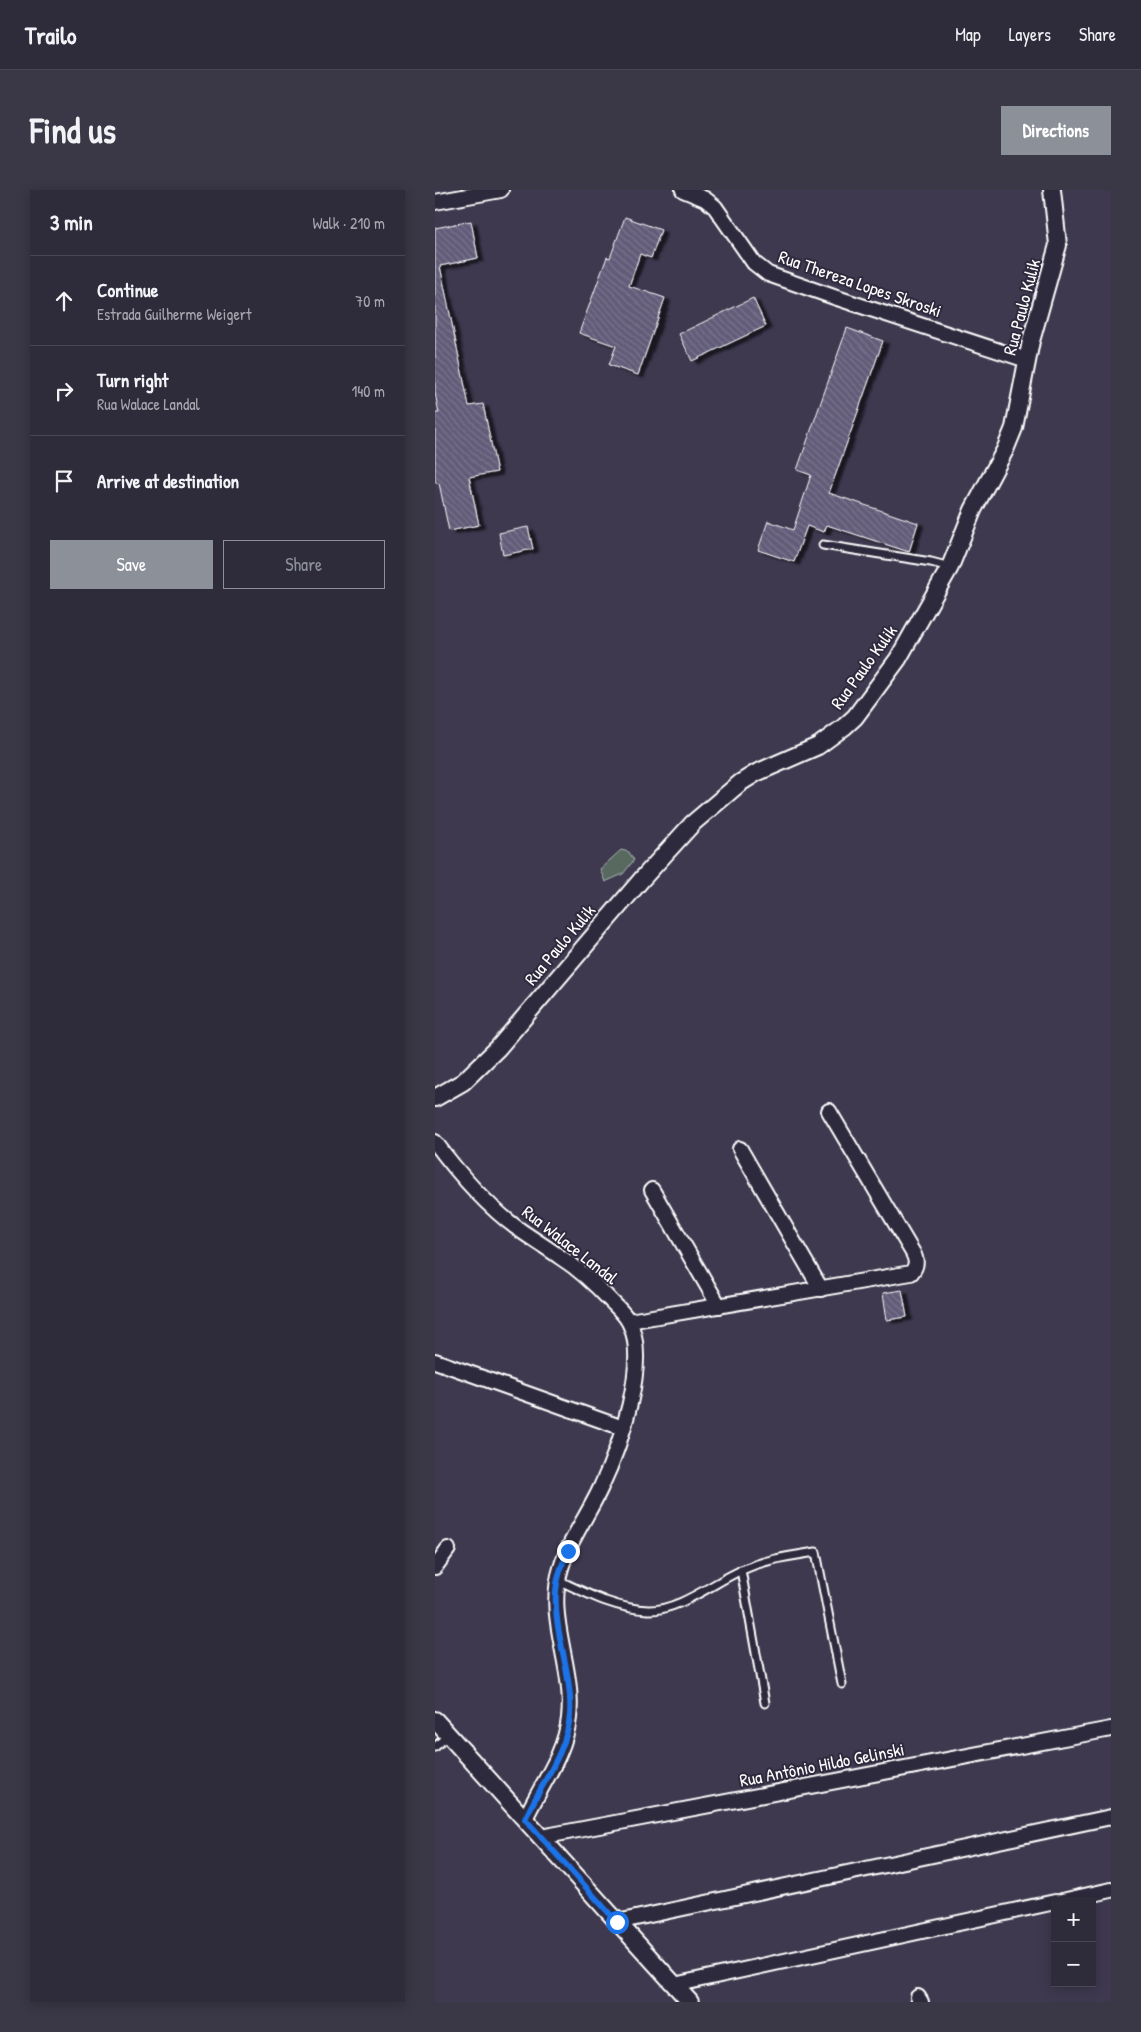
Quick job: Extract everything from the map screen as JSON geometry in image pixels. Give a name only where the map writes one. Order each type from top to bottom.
[{"type":"street","points":[[435,202],[471,192],[501,190]]},
{"type":"street","name":"Rua Thereza Lopes Skroski","points":[[683,190],[705,199],[715,207],[754,263],[768,274],[1027,360]]},
{"type":"street","name":"Rua Paulo Kulik","points":[[435,1098],[463,1082],[498,1048],[647,873],[693,823],[740,783],[757,773],[817,746],[838,732],[855,717],[898,659],[951,567],[973,510],[1011,439],[1035,324],[1058,244],[1051,190]]},
{"type":"street","points":[[629,1321],[905,1276],[911,1273],[916,1267],[916,1260],[829,1111]]},
{"type":"street","name":"Rua Walace Landal","points":[[435,1142],[445,1156],[495,1210],[579,1271],[604,1293],[629,1321],[637,1347],[637,1364],[623,1428],[601,1486],[568,1551],[557,1579],[555,1606],[569,1683],[568,1724],[558,1758],[540,1788],[525,1819]]},
{"type":"street","points":[[740,1149],[821,1289]]},
{"type":"street","points":[[652,1190],[719,1306]]},
{"type":"street","points":[[435,1361],[623,1428]]},
{"type":"street","points":[[435,1567],[448,1549]]},
{"type":"street","points":[[435,1720],[690,2002]]},
{"type":"street","name":"Rua Antônio Hildo Gelinski","points":[[541,1837],[1111,1729]]},
{"type":"street","points":[[617,1922],[1111,1817]]},
{"type":"street","points":[[1080,1897],[1111,1890]]},
{"type":"street","points":[[674,1984],[1051,1903]]},
{"type":"lane","points":[[823,545],[931,562],[951,567]]},
{"type":"lane","points":[[557,1579],[620,1606],[649,1610],[675,1605],[741,1570],[765,1561],[816,1552],[842,1684]]},
{"type":"lane","points":[[741,1570],[765,1703]]},
{"type":"lane","points":[[435,1747],[448,1735]]},
{"type":"green space","points":[[621,850],[629,852],[634,860],[623,874],[605,882],[600,869]]},
{"type":"building","points":[[625,217],[661,230],[651,258],[640,254],[629,286],[665,298],[638,375],[609,365],[616,346],[579,333],[607,257],[610,258]]},
{"type":"building","points":[[471,221],[478,258],[440,266],[469,406],[483,404],[497,472],[469,477],[479,525],[449,531],[439,483],[437,484],[435,480],[435,413],[439,413],[435,393],[435,228]]},
{"type":"building","points":[[753,298],[766,326],[692,361],[679,334]]},
{"type":"building","points":[[847,328],[883,341],[829,493],[918,523],[909,552],[827,525],[824,532],[807,526],[794,562],[758,550],[768,521],[793,530],[811,475],[797,470]]},
{"type":"building","points":[[528,527],[533,549],[503,555],[499,533]]},
{"type":"building","points":[[902,1290],[907,1317],[887,1320],[883,1293]]},
{"type":"route","points":[[568,1551],[557,1579],[555,1606],[569,1683],[570,1701],[567,1733],[558,1758],[540,1788],[525,1819],[617,1922]]}]
